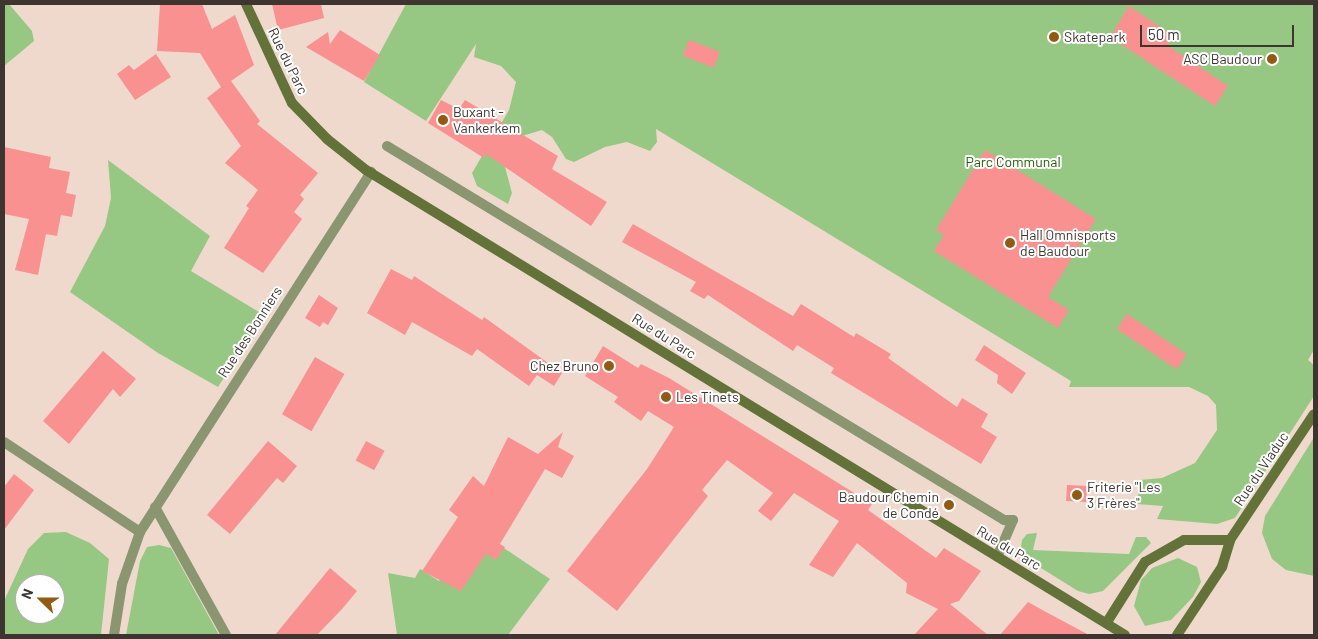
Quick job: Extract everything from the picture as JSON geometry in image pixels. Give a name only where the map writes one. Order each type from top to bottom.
[{"type":"street","name":"Rue du Parc","points":[[246,4],[292,103],[327,140],[371,172],[997,557],[1107,622],[1125,635]]},
{"type":"street","name":"Rue du Parc","points":[[387,146],[1004,520],[1013,520],[997,557]]},
{"type":"street","name":"Rue des Bonniers","points":[[114,635],[122,584],[140,532],[371,172]]},
{"type":"street","name":"Rue du Viaduc","points":[[1177,635],[1222,568],[1230,540],[1314,414]]},
{"type":"street","points":[[4,442],[140,532]]},
{"type":"street","points":[[155,507],[226,635]]},
{"type":"street","points":[[1107,622],[1145,562],[1184,540],[1230,540]]},
{"type":"green space","points":[[4,4],[9,4],[32,31],[34,41],[4,66]]},
{"type":"green space","name":"Parc Communal","points":[[406,4],[1314,4],[1314,350],[1308,360],[1314,365],[1314,396],[1235,518],[1217,524],[1157,519],[1163,506],[1137,504],[1140,480],[1162,478],[1195,463],[1217,430],[1216,405],[1208,396],[1189,387],[1069,387],[1071,381],[656,129],[657,142],[650,151],[627,142],[605,147],[574,162],[566,159],[552,137],[542,130],[522,136],[505,167],[512,193],[508,204],[477,186],[472,173],[509,110],[516,82],[501,66],[474,57],[476,44],[426,121],[364,82]]},
{"type":"green space","points":[[108,160],[210,236],[191,271],[264,315],[218,387],[158,353],[70,292],[105,226],[111,198]]},
{"type":"green space","points":[[1313,439],[1314,576],[1286,570],[1272,559],[1262,533],[1265,516]]},
{"type":"green space","points":[[474,528],[550,579],[508,635],[397,635],[388,573],[415,578],[420,569],[439,581]]},
{"type":"green space","points":[[66,532],[90,543],[109,559],[101,635],[4,635],[4,601],[15,577],[15,624],[65,624],[65,574],[16,574],[28,549],[44,533]]},
{"type":"green space","points":[[1037,533],[1033,550],[1129,554],[1136,537],[1146,537],[1151,543],[1103,591],[1089,594],[1078,591],[1020,555],[1022,540],[1027,534]]},
{"type":"green space","points":[[159,545],[171,548],[219,635],[126,635],[140,561],[147,547]]},
{"type":"green space","points":[[1178,558],[1197,567],[1201,582],[1193,597],[1171,620],[1145,626],[1134,606],[1141,580],[1152,568]]},
{"type":"building","points":[[160,4],[202,4],[212,29],[235,15],[254,65],[231,81],[260,121],[257,124],[318,173],[300,195],[304,199],[294,212],[302,219],[263,273],[224,248],[249,208],[246,206],[258,190],[225,163],[241,146],[207,98],[221,87],[200,53],[157,51]]},
{"type":"building","points":[[272,4],[321,4],[324,18],[278,30]]},
{"type":"building","points":[[1129,6],[1174,36],[1167,45],[1228,86],[1215,106],[1110,37]]},
{"type":"building","points":[[340,30],[380,55],[364,81],[306,47],[328,32],[330,44]]},
{"type":"building","points":[[689,40],[720,52],[714,68],[683,56]]},
{"type":"building","points":[[156,54],[171,77],[135,100],[117,74],[129,65],[134,70]]},
{"type":"building","points":[[441,100],[459,109],[465,100],[558,156],[552,169],[607,202],[591,226],[486,154],[484,158],[428,123]]},
{"type":"building","points":[[4,147],[51,157],[49,168],[70,172],[66,193],[76,195],[72,217],[61,215],[57,236],[46,234],[38,275],[15,270],[29,219],[4,214]]},
{"type":"building","name":"Hall Omnisports de Baudour","points":[[985,150],[1096,219],[1048,297],[1069,310],[1058,328],[934,251],[944,235],[936,230]]},
{"type":"building","points":[[633,224],[793,316],[801,304],[854,337],[856,333],[891,354],[888,358],[957,407],[962,398],[988,414],[981,427],[997,437],[981,464],[831,373],[834,368],[797,345],[793,351],[708,295],[704,299],[690,291],[696,282],[622,242]]},
{"type":"building","points":[[391,269],[412,280],[414,276],[482,320],[484,317],[562,373],[554,386],[537,375],[529,386],[477,349],[472,356],[412,322],[405,335],[367,313]]},
{"type":"building","points":[[319,295],[338,308],[328,325],[323,322],[320,327],[305,318]]},
{"type":"building","points":[[1127,314],[1187,354],[1177,369],[1117,329]]},
{"type":"building","points":[[984,345],[1026,373],[1012,394],[997,383],[998,375],[975,360]]},
{"type":"building","points":[[603,346],[638,368],[641,364],[669,378],[872,504],[868,510],[936,558],[944,548],[981,571],[959,601],[950,604],[988,635],[914,635],[938,609],[906,593],[907,583],[857,543],[833,577],[809,565],[839,521],[794,493],[771,521],[758,511],[773,493],[727,460],[702,490],[708,496],[617,611],[567,571],[647,469],[674,427],[648,411],[641,421],[614,402],[618,397],[585,376]]},
{"type":"building","points":[[103,351],[136,379],[120,397],[113,389],[69,444],[43,421]]},
{"type":"building","points":[[315,357],[344,374],[311,431],[282,414]]},
{"type":"building","points":[[563,432],[558,447],[574,456],[562,478],[545,469],[500,544],[505,547],[496,560],[486,554],[461,591],[422,571],[458,517],[449,510],[473,476],[484,486],[508,437],[538,454]]},
{"type":"building","points":[[268,441],[297,466],[283,483],[277,478],[230,534],[207,515]]},
{"type":"building","points":[[366,441],[385,451],[374,470],[356,460]]},
{"type":"building","points":[[14,474],[34,490],[4,530],[4,487]]},
{"type":"building","points":[[1067,485],[1087,486],[1086,502],[1066,501]]},
{"type":"building","points":[[330,568],[357,591],[317,635],[275,635]]},
{"type":"building","points":[[1028,602],[1046,612],[1089,635],[1000,635]]},
{"type":"place","name":"Skatepark","points":[[1054,37]]},
{"type":"place","name":"ASC Baudour","points":[[1272,59]]},
{"type":"place","name":"Buxant - Vankerkem","points":[[443,120]]},
{"type":"place","name":"Hall Omnisports de Baudour","points":[[1010,243]]},
{"type":"place","name":"Chez Bruno","points":[[609,366]]},
{"type":"place","name":"Les Tinets","points":[[666,397]]},
{"type":"place","name":"Friterie \"Les 3 Frères\"","points":[[1077,495]]},
{"type":"place","name":"Baudour Chemin de Condé","points":[[949,505]]}]
